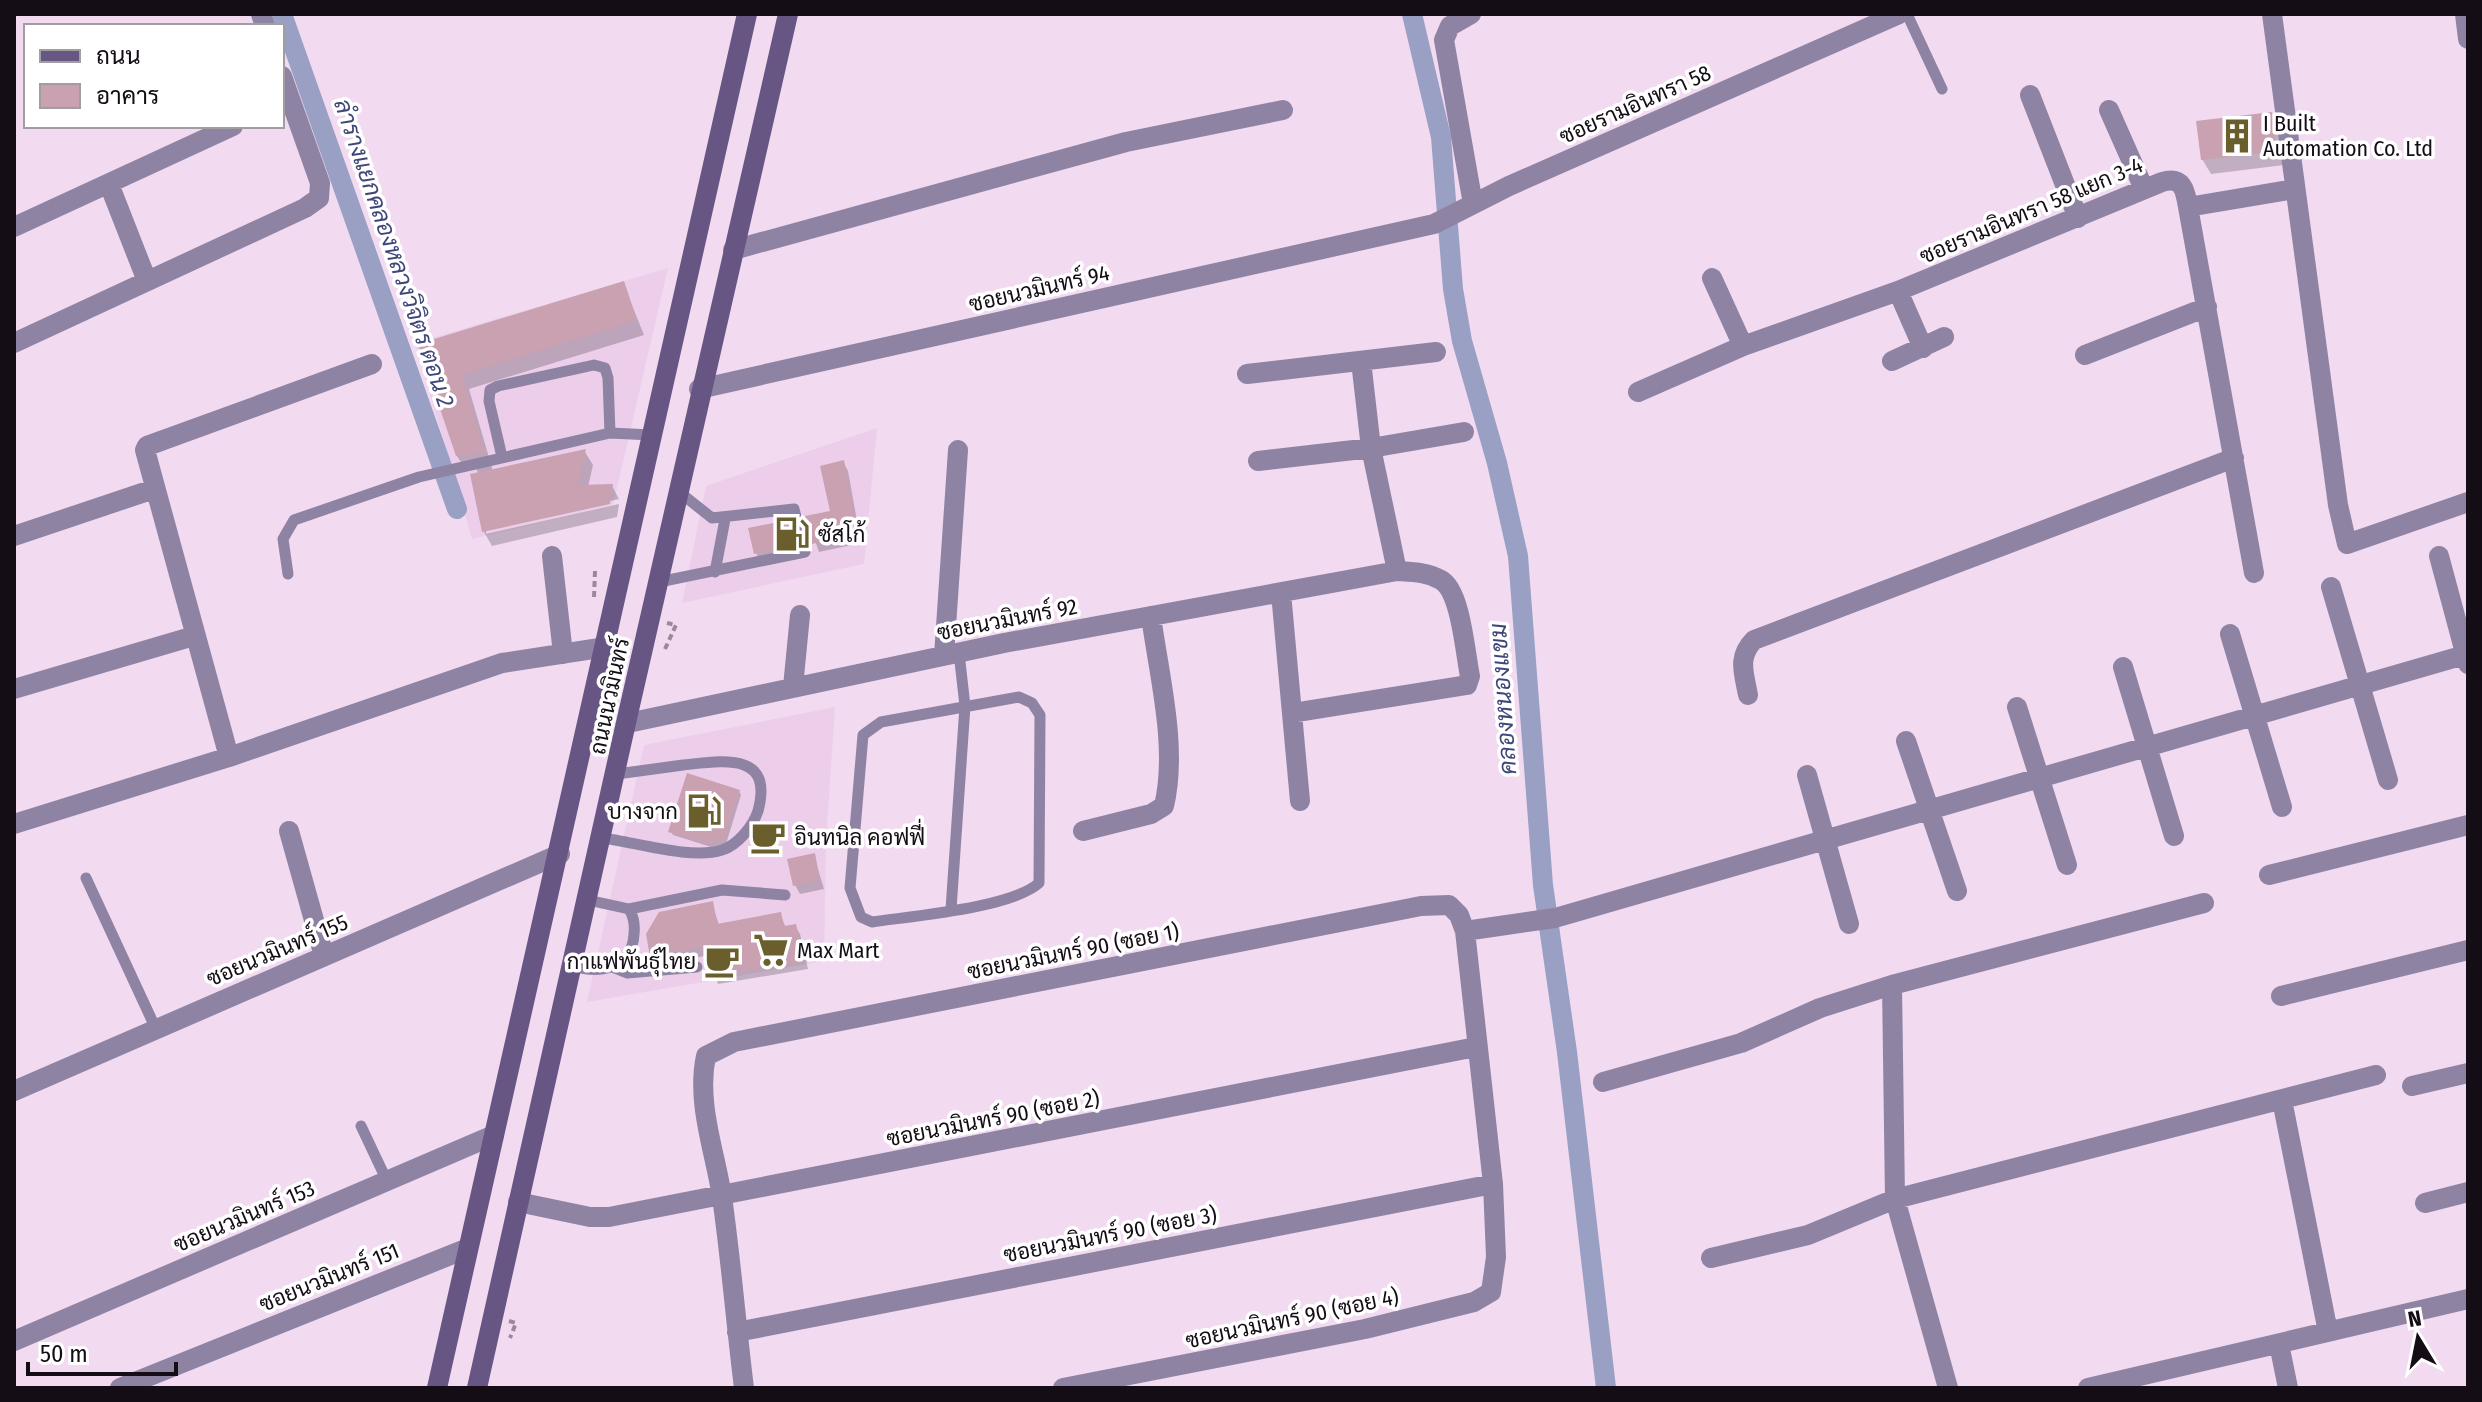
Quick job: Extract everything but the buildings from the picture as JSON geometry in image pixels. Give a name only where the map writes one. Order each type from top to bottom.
[{"type":"main road","name":"ถนนนวมินทร์","points":[[437,1388],[560,854],[747,14]]},
{"type":"main road","name":"ถนนนวมินทร์","points":[[477,1388],[617,774],[699,389],[788,14]]},
{"type":"main road","points":[[664,380],[699,389]]},
{"type":"street","points":[[1470,206],[1444,40],[1450,26],[1471,14]]},
{"type":"street","name":"ซอยรามอินทรา 58","points":[[1389,234],[1434,224],[1899,14]]},
{"type":"street","points":[[2272,14],[2327,401],[2338,505],[2347,544],[2468,502]]},
{"type":"street","points":[[2465,14],[2468,39]]},
{"type":"street","points":[[2030,95],[2078,218]]},
{"type":"street","points":[[14,343],[305,208],[319,198],[320,183],[286,101]]},
{"type":"street","points":[[733,250],[1126,142],[1283,110]]},
{"type":"street","points":[[2109,110],[2144,189]]},
{"type":"street","points":[[14,227],[229,128]]},
{"type":"street","name":"ซอยรามอินทรา 58 แยก 3-4","points":[[1638,392],[1743,346],[1898,291],[2167,180],[2179,182],[2184,185],[2254,573]]},
{"type":"street","points":[[109,184],[147,281]]},
{"type":"street","points":[[2188,207],[2295,189]]},
{"type":"street","name":"ซอยนวมินทร์ 94","points":[[699,389],[1389,234]]},
{"type":"street","points":[[1712,278],[1743,346]]},
{"type":"street","points":[[1898,291],[1923,348]]},
{"type":"street","points":[[2085,355],[2207,307]]},
{"type":"street","points":[[1892,361],[1944,337]]},
{"type":"street","points":[[1247,374],[1436,352]]},
{"type":"street","points":[[1361,361],[1371,448],[1397,571]]},
{"type":"street","points":[[229,757],[145,456],[147,446],[372,364]]},
{"type":"street","points":[[1258,461],[1371,448],[1464,432]]},
{"type":"street","points":[[952,654],[958,450]]},
{"type":"street","points":[[1748,695],[1742,662],[1744,649],[1754,640],[2234,458]]},
{"type":"street","points":[[14,536],[154,489]]},
{"type":"street","points":[[552,556],[563,654]]},
{"type":"street","points":[[1493,1184],[1465,931],[1555,918],[2360,685],[2467,658],[2439,556]]},
{"type":"street","name":"ซอยนวมินทร์ 92","points":[[628,723],[952,654],[1397,571],[1423,573],[1443,581],[1454,594],[1470,676],[1467,685],[1292,713]]},
{"type":"street","points":[[2331,587],[2388,780]]},
{"type":"street","points":[[1281,593],[1300,801]]},
{"type":"street","points":[[793,687],[800,615]]},
{"type":"street","points":[[1083,831],[1151,814],[1164,806],[1169,786],[1166,735],[1151,616]]},
{"type":"street","points":[[2230,634],[2282,807]]},
{"type":"street","points":[[14,689],[194,636]]},
{"type":"street","points":[[14,824],[229,757],[502,663],[606,647]]},
{"type":"street","points":[[2123,667],[2174,836]]},
{"type":"street","points":[[2017,707],[2067,865]]},
{"type":"street","points":[[1906,741],[1957,891]]},
{"type":"street","points":[[1807,775],[1849,924]]},
{"type":"street","points":[[2269,875],[2468,825]]},
{"type":"street","points":[[289,831],[324,956]]},
{"type":"street","name":"ซอยนวมินทร์ 155","points":[[14,1091],[560,854]]},
{"type":"street","points":[[1603,1082],[1741,1043],[1820,1008],[1892,985],[2204,903]]},
{"type":"street","name":"ซอยนวมินทร์ 90 (ซอย 1)","points":[[722,1196],[702,1077],[706,1056],[734,1042],[1421,906],[1449,905],[1459,915],[1465,931]]},
{"type":"street","points":[[2281,996],[2468,950]]},
{"type":"street","points":[[1892,985],[1895,1199],[1948,1388]]},
{"type":"street","name":"ซอยนวมินทร์ 90 (ซอย 2)","points":[[518,1202],[590,1217],[722,1196],[1476,1047]]},
{"type":"street","points":[[2412,1086],[2468,1073]]},
{"type":"street","points":[[1711,1258],[1808,1235],[1895,1199],[2376,1075]]},
{"type":"street","points":[[2282,1100],[2328,1332]]},
{"type":"street","name":"ซอยนวมินทร์ 153","points":[[14,1341],[494,1135]]},
{"type":"street","name":"ซอยนวมินทร์ 90 (ซอย 4)","points":[[1063,1388],[1365,1329],[1474,1302],[1491,1292],[1496,1257],[1493,1184]]},
{"type":"street","name":"ซอยนวมินทร์ 90 (ซอย 3)","points":[[737,1332],[1493,1184]]},
{"type":"street","points":[[2425,1203],[2468,1192]]},
{"type":"street","points":[[722,1196],[744,1388]]},
{"type":"street","name":"ซอยนวมินทร์ 151","points":[[120,1388],[468,1248]]},
{"type":"street","points":[[2088,1388],[2468,1299]]},
{"type":"street","points":[[2279,1344],[2288,1388]]},
{"type":"lane","points":[[1907,14],[1942,89]]},
{"type":"lane","points":[[502,457],[489,401],[490,390],[512,383],[594,365],[605,368],[610,433]]},
{"type":"lane","points":[[288,574],[283,539],[294,520],[419,477],[502,457],[610,433],[652,435]]},
{"type":"lane","points":[[659,582],[805,552],[794,509],[725,519],[712,518],[678,491]]},
{"type":"lane","points":[[715,572],[725,519]]},
{"type":"lane","points":[[951,909],[965,706],[952,654]]},
{"type":"lane","points":[[1019,697],[1032,703],[1040,715],[1039,883],[1030,892],[951,909],[872,922],[861,917],[850,888],[863,735],[881,722],[965,706],[1019,697]]},
{"type":"lane","points":[[602,838],[693,852],[714,851],[734,843],[753,823],[762,788],[758,776],[742,763],[724,760],[617,774]]},
{"type":"lane","points":[[86,878],[156,1029]]},
{"type":"lane","points":[[588,900],[629,909],[722,890],[785,895]]},
{"type":"lane","points":[[572,966],[595,971],[612,967],[627,957],[633,946],[634,925],[629,909]]},
{"type":"lane","points":[[612,967],[636,973],[697,967]]},
{"type":"lane","points":[[361,1126],[387,1181]]},
{"type":"path","points":[[593,606],[595,571]]},
{"type":"path","points":[[664,651],[676,625]]},
{"type":"shaded area","points":[[668,268],[613,505],[472,539],[415,343]]},
{"type":"shaded area","points":[[877,428],[864,564],[682,603],[706,486]]},
{"type":"shaded area","points":[[835,707],[826,841],[824,961],[587,1002],[644,745]]},
{"type":"waterway","name":"ลำรางแยกคลองหลวงวิจิตร ตอน 2","points":[[282,14],[457,509]]},
{"type":"waterway","name":"คลองหนองแขม","points":[[1412,14],[1441,137],[1453,289],[1462,341],[1497,463],[1518,556],[1543,885],[1567,1052],[1606,1388]]},
{"type":"place","name":"I Built Automation Co. Ltd","points":[[2237,136]]},
{"type":"place","name":"ซัสโก้","points":[[792,534]]},
{"type":"place","name":"บางจาก","points":[[704,811]]},
{"type":"place","name":"อินทนิล คอฟฟี่","points":[[768,837]]},
{"type":"place","name":"Max Mart","points":[[771,950]]},
{"type":"place","name":"กาแฟพันธุ์ไทย","points":[[722,961]]}]
